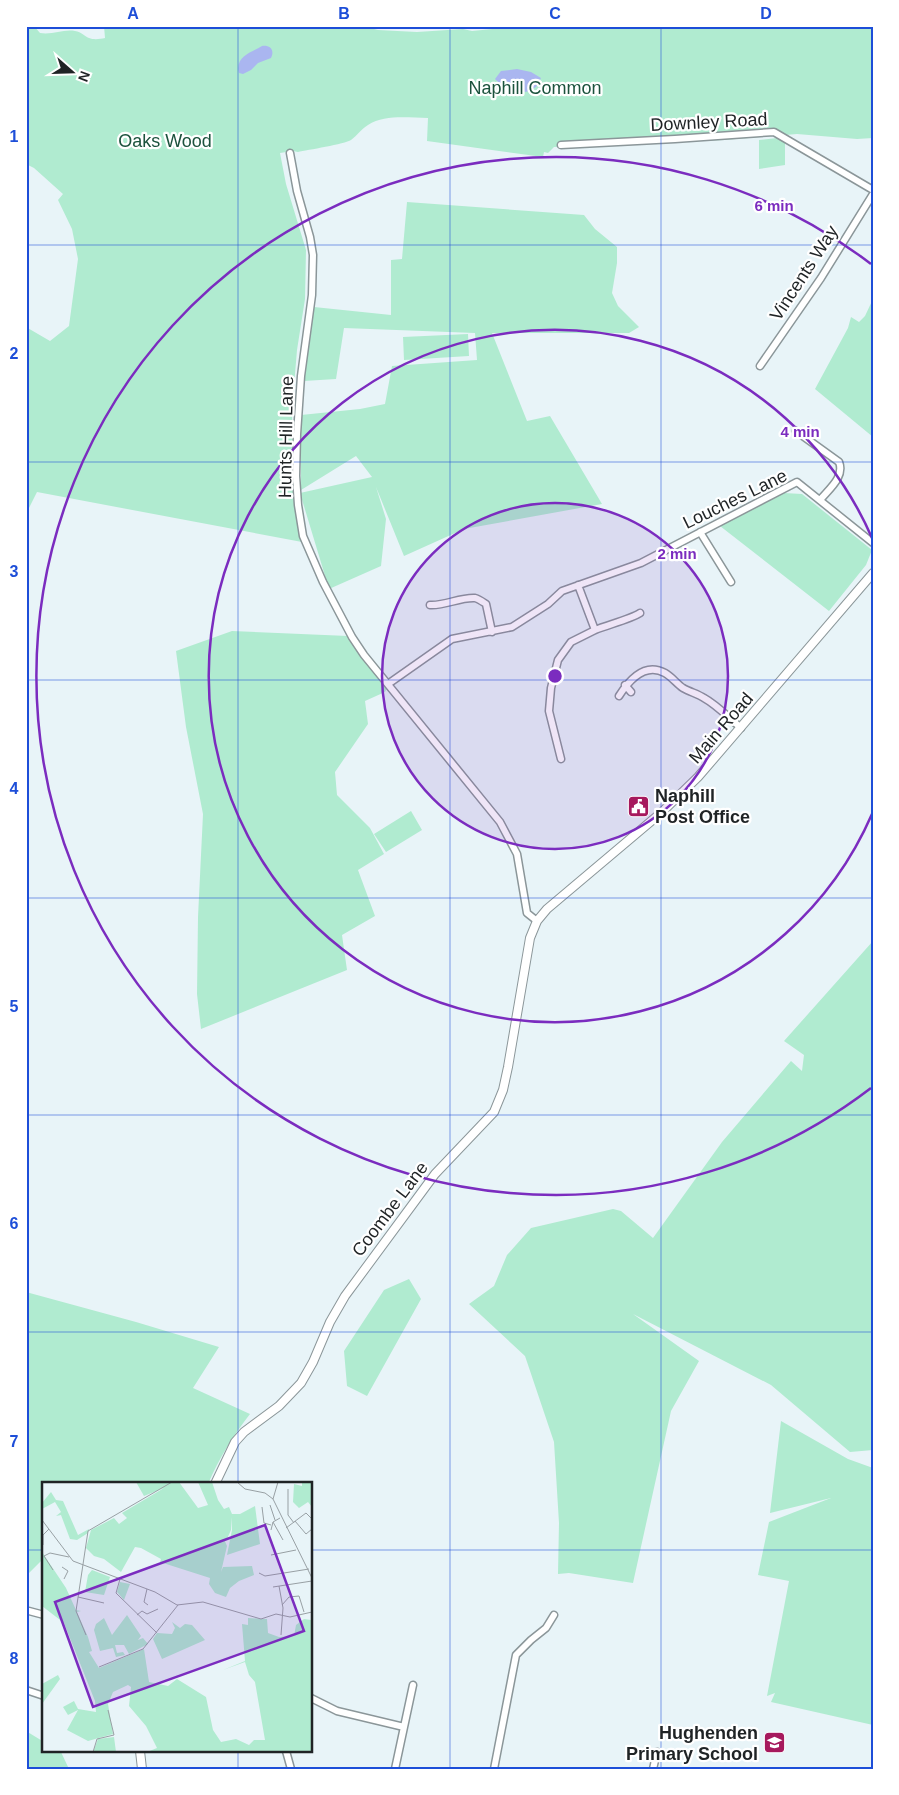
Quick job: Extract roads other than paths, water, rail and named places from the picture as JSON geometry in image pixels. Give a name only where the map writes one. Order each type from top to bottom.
[{"type":"street","name":"Downley Road","points":[[561,145],[774,132],[873,192]]},
{"type":"street","name":"Hunts Hill Lane","points":[[290,153],[297,191],[313,255],[312,295],[301,376],[297,434],[296,476],[303,536],[323,582],[352,637],[500,822],[517,854],[527,913],[535,924]]},
{"type":"street","name":"Vincents Way","points":[[760,366],[821,278],[873,192]]},
{"type":"street","points":[[796,431],[838,462],[841,468],[841,475],[820,500]]},
{"type":"street","name":"Louches Lane","points":[[388,684],[452,639],[512,627],[548,604],[562,592],[641,563],[797,482],[873,543]]},
{"type":"street","points":[[700,532],[731,582]]},
{"type":"street","name":"Main Road","points":[[535,924],[547,909],[662,812],[698,777],[873,573]]},
{"type":"street","points":[[578,585],[595,630]]},
{"type":"street","points":[[430,605],[436,606],[476,598],[486,604],[492,632]]},
{"type":"street","points":[[561,759],[549,711],[551,688],[558,660],[572,642],[595,630],[640,613]]},
{"type":"street","points":[[619,696],[625,685],[638,674],[646,670],[657,669],[667,674],[685,689],[706,699],[741,728]]},
{"type":"street","points":[[625,685],[632,692]]},
{"type":"street","name":"Coombe Lane","points":[[216,1482],[229,1452],[239,1437],[280,1406],[301,1383],[313,1362],[330,1322],[345,1296],[429,1181],[494,1112],[503,1090],[530,938],[535,924]]},
{"type":"street","points":[[29,1611],[42,1614]]},
{"type":"street","points":[[494,1769],[516,1655],[546,1628],[554,1615]]},
{"type":"street","points":[[395,1769],[413,1685]]},
{"type":"street","points":[[26,1690],[42,1695]]},
{"type":"street","points":[[312,1698],[337,1710],[404,1727]]},
{"type":"street","points":[[140,1752],[142,1769]]},
{"type":"street","points":[[286,1752],[291,1769]]},
{"type":"street","points":[[653,1769],[657,1752]]},
{"type":"water","points":[[262,46],[267,46],[271,49],[271,58],[258,63],[251,70],[243,74],[239,73],[238,67],[242,59]]},
{"type":"water","points":[[517,69],[531,72],[541,78],[536,87],[526,92],[500,84],[495,79],[501,71]]},
{"type":"place","name":"Naphill Post Office","points":[[639,806]]},
{"type":"place","name":"Hughenden Primary School","points":[[774,1743]]},
{"type":"park label","name":"Naphill Common","points":[[535,88]]},
{"type":"park label","name":"Oaks Wood","points":[[165,141]]}]
